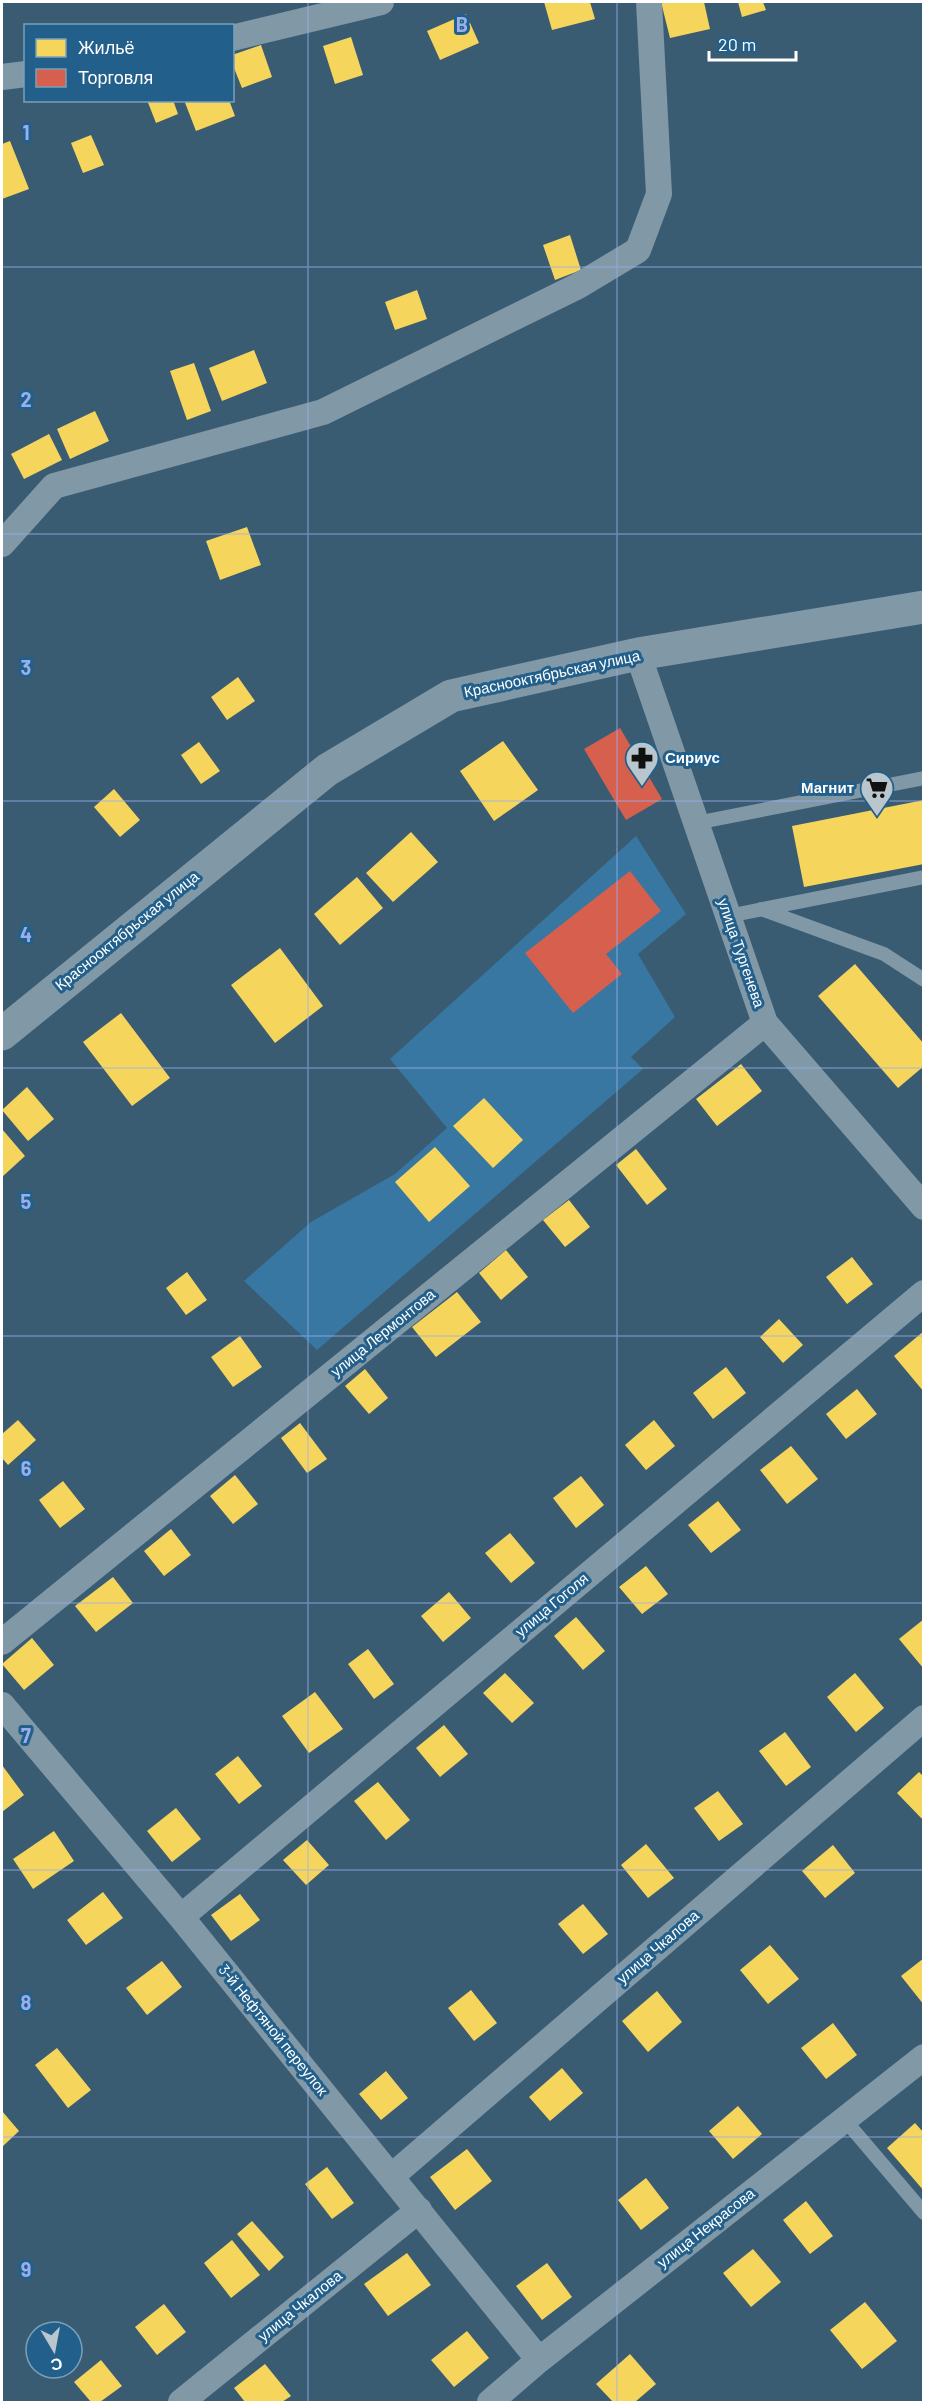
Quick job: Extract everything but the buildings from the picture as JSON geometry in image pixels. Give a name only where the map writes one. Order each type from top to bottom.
[{"type":"street","points":[[234,38],[381,2]]},
{"type":"street","points":[[2,544],[54,486],[323,412],[578,286],[638,250],[659,194],[649,2]]},
{"type":"street","points":[[2,77],[24,74]]},
{"type":"street","name":"Краснооктябрьская улица","points":[[2,1034],[327,770],[451,696],[638,654],[924,607]]},
{"type":"street","name":"улица Тургенева","points":[[638,654],[765,1023],[924,1207]]},
{"type":"street","name":"улица Лермонтова","points":[[2,1642],[765,1023]]},
{"type":"street","name":"улица Гоголя","points":[[181,1917],[924,1293]]},
{"type":"street","name":"3-й Нефтяной переулок","points":[[2,1705],[181,1917],[539,2360]]},
{"type":"street","name":"улица Чкалова","points":[[392,2176],[924,1718]]},
{"type":"street","name":"улица Некрасова","points":[[490,2403],[539,2360],[924,2057]]},
{"type":"street","name":"улица Чкалова","points":[[181,2403],[419,2210]]},
{"type":"lane","points":[[696,823],[924,778]]},
{"type":"lane","points":[[728,916],[924,877]]},
{"type":"lane","points":[[759,909],[884,954],[924,980]]},
{"type":"lane","points":[[844,2119],[924,2213]]},
{"type":"shaded area","points":[[636,836],[686,914],[638,954],[675,1017],[631,1057],[643,1069],[317,1350],[244,1281],[311,1222],[395,1174],[447,1128],[390,1059]]},
{"type":"place","name":"Сириус","points":[[642,787]]},
{"type":"place","name":"Магнит","points":[[877,817]]}]
